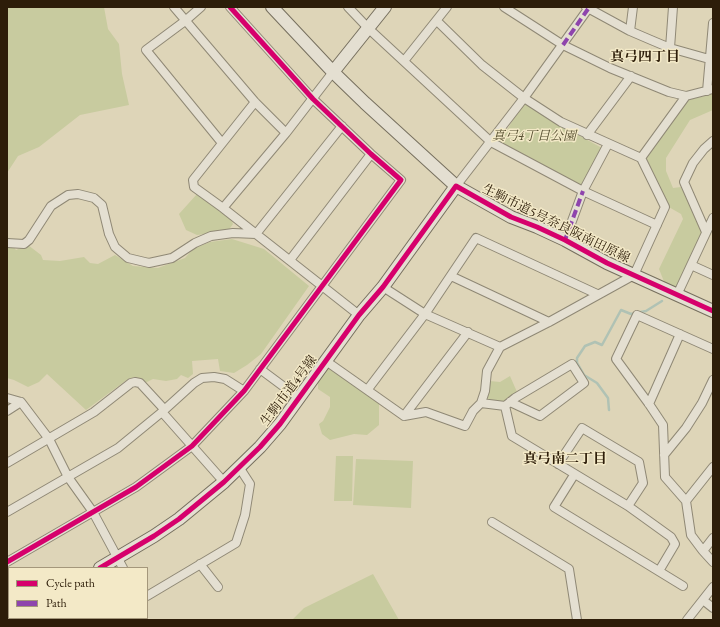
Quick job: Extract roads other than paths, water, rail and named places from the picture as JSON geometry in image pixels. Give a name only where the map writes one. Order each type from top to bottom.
[{"type":"street","points":[[174,7],[256,102],[286,133]]},
{"type":"street","points":[[201,7],[146,50],[222,143]]},
{"type":"street","points":[[7,562],[136,487],[192,446],[244,391],[402,180],[371,154],[313,99],[230,7]]},
{"type":"street","name":"生駒市道5号奈良阪南田原線","points":[[272,7],[333,72],[456,186],[511,217],[536,226],[607,263],[713,311]]},
{"type":"street","points":[[348,7],[369,29],[491,142],[583,191],[657,225]]},
{"type":"street","points":[[223,208],[286,133],[385,7]]},
{"type":"street","points":[[404,61],[447,7]]},
{"type":"street","points":[[504,7],[562,45],[668,92],[686,96],[710,90],[709,59],[713,23]]},
{"type":"street","points":[[630,31],[633,7]]},
{"type":"street","points":[[670,48],[673,7]]},
{"type":"street","points":[[456,186],[524,98],[587,8],[630,31],[670,48],[709,59]]},
{"type":"street","points":[[326,361],[368,389],[404,416],[426,412],[465,426],[473,411],[481,403],[485,390],[487,370],[500,347],[634,275],[665,207],[641,158],[561,122],[524,98],[482,65],[437,21]]},
{"type":"street","points":[[587,134],[631,76]]},
{"type":"street","points":[[641,158],[686,96]]},
{"type":"street","points":[[256,102],[193,180],[194,187],[360,315]]},
{"type":"street","points":[[256,234],[342,126]]},
{"type":"street","points":[[706,232],[684,182],[693,163],[704,149],[713,141]]},
{"type":"street","points":[[565,240],[583,191],[608,144]]},
{"type":"street","points":[[290,260],[371,154]]},
{"type":"street","name":"生駒市道4号線","points":[[104,567],[120,563],[179,519],[224,482],[280,424],[360,315],[383,287],[456,186]]},
{"type":"street","points":[[7,243],[24,244],[29,240],[51,206],[68,195],[78,194],[94,198],[102,205],[109,234],[115,247],[128,258],[149,263],[172,258],[194,243],[211,236],[256,234]]},
{"type":"street","points":[[677,295],[712,222]]},
{"type":"street","points":[[368,389],[425,314],[476,238],[597,294]]},
{"type":"street","points":[[691,265],[713,275]]},
{"type":"street","points":[[451,276],[549,322]]},
{"type":"street","points":[[383,287],[425,314],[500,347]]},
{"type":"street","points":[[713,349],[637,315],[616,359],[663,425],[665,476],[686,500],[691,535],[713,562]]},
{"type":"street","points":[[404,416],[468,332]]},
{"type":"street","points":[[648,404],[680,334]]},
{"type":"street","points":[[481,403],[508,404],[540,416],[584,383],[572,364],[508,404]]},
{"type":"street","points":[[260,369],[299,398]]},
{"type":"street","points":[[7,512],[118,448],[194,383],[202,378],[225,378],[244,391]]},
{"type":"street","points":[[664,455],[686,428],[702,403],[713,380]]},
{"type":"street","points":[[7,463],[94,412],[131,383],[135,382],[140,383],[144,387],[192,446],[224,482]]},
{"type":"street","points":[[7,398],[21,402],[49,439],[68,477],[93,512],[120,563]]},
{"type":"street","points":[[7,411],[21,402]]},
{"type":"street","points":[[508,404],[512,436],[574,475],[628,506],[672,537],[675,544],[659,571]]},
{"type":"street","points":[[558,464],[582,428],[639,462],[643,483],[628,506]]},
{"type":"street","points":[[148,595],[236,543],[245,515],[250,484],[239,467]]},
{"type":"street","points":[[686,500],[713,467]]},
{"type":"street","points":[[574,475],[554,506],[683,586]]},
{"type":"street","points":[[492,522],[569,569],[577,620]]},
{"type":"street","points":[[703,551],[713,538]]},
{"type":"street","points":[[200,564],[218,588]]},
{"type":"street","points":[[687,620],[713,587]]},
{"type":"street","points":[[703,600],[713,608]]},
{"type":"waterway","points":[[609,410],[608,398],[597,383],[584,375],[577,363],[577,358],[585,346],[595,342],[602,345],[621,310],[631,314],[646,311],[662,301]]},
{"type":"district","name":"真弓四丁目","points":[[645,57]]},
{"type":"district","name":"真弓南二丁目","points":[[565,459]]},
{"type":"park label","name":"真弓4丁目公園","points":[[534,136]]}]
